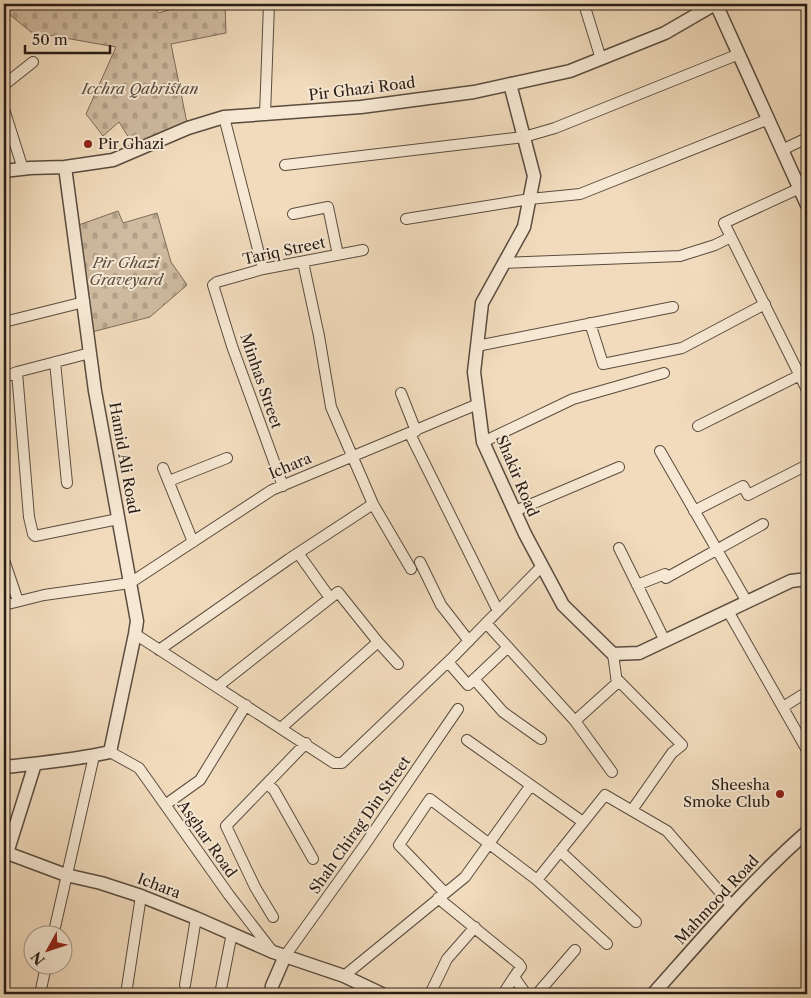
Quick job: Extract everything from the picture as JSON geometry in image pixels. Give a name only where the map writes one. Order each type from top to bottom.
[{"type":"street","points":[[264,115],[269,4]]},
{"type":"street","points":[[584,4],[601,59]]},
{"type":"street","points":[[716,4],[807,205]]},
{"type":"street","name":"Pir Ghazi Road","points":[[4,171],[65,167],[114,160],[194,126],[224,117],[361,107],[474,92],[570,72],[665,33],[716,4]]},
{"type":"street","points":[[285,165],[524,137],[555,128],[739,54]]},
{"type":"street","points":[[4,85],[33,62]]},
{"type":"street","name":"Shakir Road","points":[[510,84],[534,176],[524,227],[482,303],[474,372],[483,442],[515,511],[563,605],[613,654]]},
{"type":"street","points":[[4,108],[23,169]]},
{"type":"street","points":[[224,117],[263,269]]},
{"type":"street","points":[[406,219],[530,199],[580,194],[769,119]]},
{"type":"street","points":[[782,150],[807,138]]},
{"type":"street","name":"Hamid Ali Road","points":[[65,167],[95,391],[136,621],[135,634],[110,752]]},
{"type":"street","points":[[800,188],[724,223],[807,390]]},
{"type":"street","points":[[293,214],[328,207],[338,256]]},
{"type":"street","points":[[504,263],[680,256],[715,245],[731,237]]},
{"type":"street","name":"Tariq Street","points":[[213,285],[216,282],[263,269],[363,250]]},
{"type":"street","points":[[303,262],[319,336],[331,407],[372,504],[411,569]]},
{"type":"street","name":"Minhas Street","points":[[213,285],[235,355],[283,486]]},
{"type":"street","points":[[4,322],[84,302]]},
{"type":"street","points":[[590,323],[603,364],[682,348],[765,304]]},
{"type":"street","points":[[477,346],[673,307]]},
{"type":"street","points":[[4,377],[90,353]]},
{"type":"street","points":[[55,362],[66,483]]},
{"type":"street","points":[[17,372],[30,517],[34,535],[118,519]]},
{"type":"street","points":[[483,442],[574,399],[664,373]]},
{"type":"street","points":[[698,426],[800,375]]},
{"type":"street","points":[[401,393],[413,432],[498,611]]},
{"type":"street","name":"Ichara","points":[[130,584],[272,490],[478,404]]},
{"type":"street","points":[[660,451],[747,602]]},
{"type":"street","points":[[169,481],[227,458]]},
{"type":"street","points":[[694,511],[743,486],[748,494],[807,466]]},
{"type":"street","points":[[515,511],[619,467]]},
{"type":"street","points":[[164,468],[194,542]]},
{"type":"street","points":[[159,650],[372,504]]},
{"type":"street","points":[[637,585],[665,574],[666,578],[763,524]]},
{"type":"street","points":[[619,548],[665,641]]},
{"type":"street","points":[[298,553],[330,598]]},
{"type":"street","points":[[4,560],[18,601]]},
{"type":"street","points":[[420,562],[441,605],[469,641]]},
{"type":"street","points":[[135,634],[306,743],[334,763],[342,762],[448,662],[542,566]]},
{"type":"street","points":[[575,721],[616,683],[613,654],[639,653],[791,581],[807,578]]},
{"type":"street","points":[[4,605],[44,594],[130,584]]},
{"type":"street","points":[[217,687],[338,592],[398,664]]},
{"type":"street","points":[[728,611],[807,750]]},
{"type":"street","points":[[486,623],[575,721],[612,772]]},
{"type":"street","points":[[281,728],[378,642]]},
{"type":"street","points":[[448,662],[468,685],[508,647]]},
{"type":"street","points":[[616,678],[682,745],[672,753],[632,810]]},
{"type":"street","points":[[474,679],[503,712],[541,739]]},
{"type":"street","points":[[783,708],[807,692]]},
{"type":"street","points":[[165,805],[200,780],[246,705]]},
{"type":"street","name":"Shah Chirag Din Street","points":[[279,954],[370,838],[458,710]]},
{"type":"street","points":[[467,740],[583,822]]},
{"type":"street","points":[[274,916],[255,887],[226,826],[306,743]]},
{"type":"street","points":[[4,767],[94,756],[110,752]]},
{"type":"street","name":"Asghar Road","points":[[110,752],[139,768],[229,895],[279,954]]},
{"type":"street","points":[[55,926],[94,756]]},
{"type":"street","name":"Ichara","points":[[36,764],[6,851],[66,875],[101,883],[141,896],[279,954],[344,976],[363,990],[382,994]]},
{"type":"street","points":[[267,784],[274,790],[313,859]]},
{"type":"street","points":[[344,976],[465,877],[531,785]]},
{"type":"street","points":[[536,880],[605,795],[666,831],[732,906]]},
{"type":"street","points":[[503,994],[521,967],[519,964],[474,927],[441,896],[399,845],[430,799],[536,880],[607,944]]},
{"type":"street","name":"Mahmood Road","points":[[653,994],[780,855],[807,832]]},
{"type":"street","points":[[560,852],[636,922]]},
{"type":"street","points":[[126,994],[141,896]]},
{"type":"street","points":[[185,985],[196,918]]},
{"type":"street","points":[[430,994],[447,959],[474,927]]},
{"type":"street","points":[[220,994],[232,933]]},
{"type":"street","points":[[537,994],[575,950]]},
{"type":"street","points":[[272,994],[279,954]]},
{"type":"street","points":[[40,994],[44,976]]},
{"type":"street","points":[[514,977],[526,994]]},
{"type":"street","points":[[804,994],[807,991]]},
{"type":"green space","name":"Icchra Qabristan","points":[[4,4],[150,4],[159,13],[186,4],[225,4],[226,33],[171,44],[188,128],[137,151],[119,122],[103,136],[86,114],[116,47],[31,32],[4,10]]},
{"type":"green space","name":"Pir Ghazi Graveyard","points":[[118,211],[123,223],[157,213],[171,262],[187,285],[150,317],[88,333],[73,227]]},
{"type":"place","name":"Pir Ghazi","points":[[88,144]]},
{"type":"place","name":"Sheesha Smoke Club","points":[[780,794]]}]
